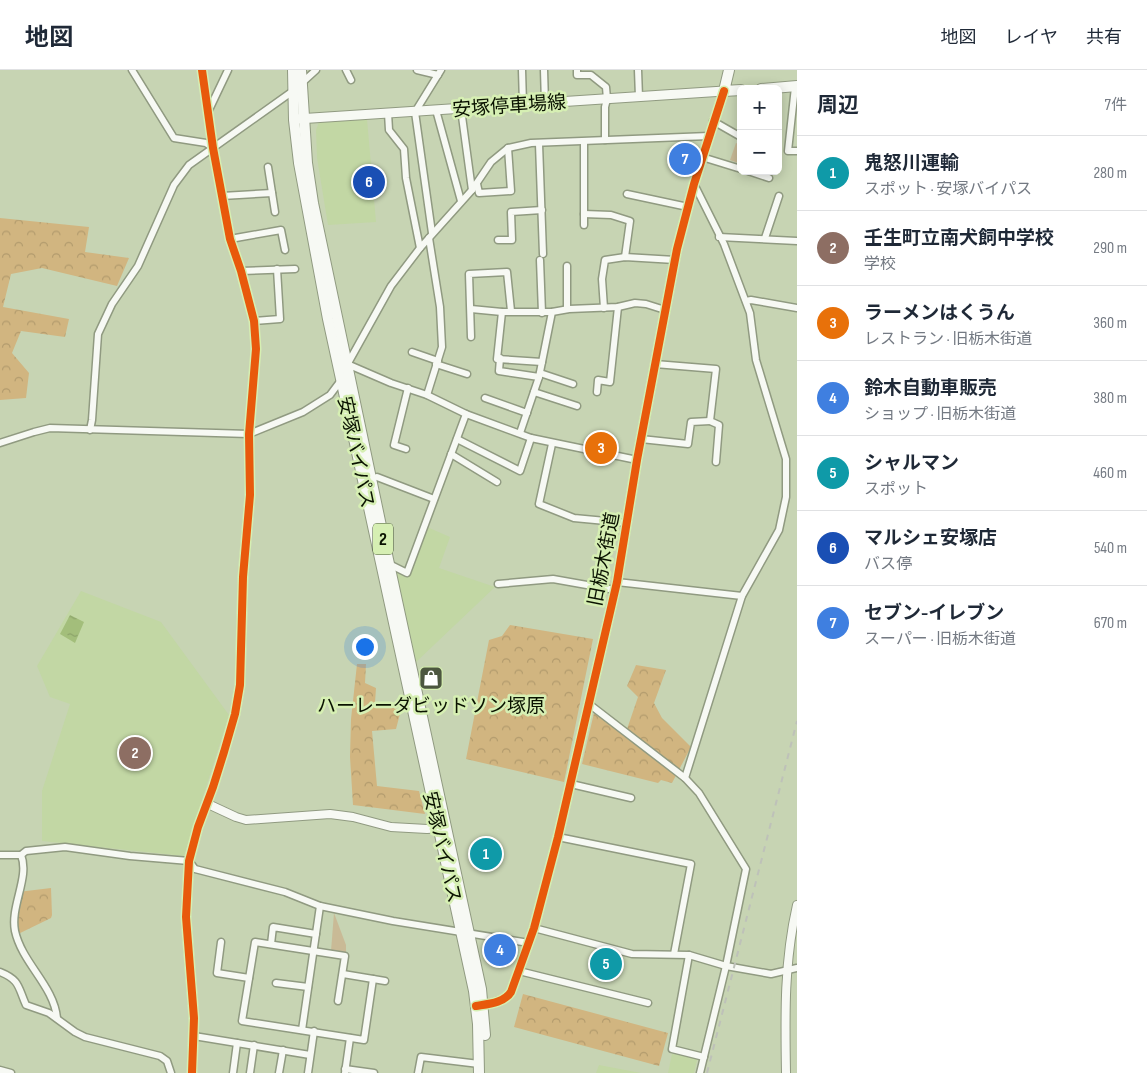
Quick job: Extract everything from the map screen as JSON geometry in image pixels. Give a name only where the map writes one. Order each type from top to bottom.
[{"type":"main road","name":"安塚バイパス","points":[[293,70],[293,91],[313,203],[442,828]]},
{"type":"main road","name":"安塚バイパス","points":[[301,70],[299,164],[306,206],[341,380],[466,932],[480,1006]]},
{"type":"main road","points":[[729,70],[724,91],[737,90]]},
{"type":"main road","points":[[782,87],[796,86]]},
{"type":"main road","name":"安塚停車場線","points":[[299,119],[724,91]]},
{"type":"main road","name":"2","points":[[479,1068],[480,1006]]},
{"type":"main road","name":"2","points":[[480,1006],[485,1073]]},
{"type":"street","points":[[132,70],[174,138],[206,143],[213,148]]},
{"type":"street","points":[[192,1073],[194,1036],[193,997],[186,923],[189,861],[198,827],[208,804],[234,718],[240,685],[243,577],[250,495],[249,434],[256,349],[254,321],[241,271],[230,239],[213,148],[202,70]]},
{"type":"street","points":[[208,112],[228,70]]},
{"type":"street","points":[[90,430],[98,334],[112,304],[138,266],[174,184],[189,164],[293,91],[316,70]]},
{"type":"street","points":[[346,70],[352,80]]},
{"type":"street","points":[[417,70],[440,72],[415,112],[440,307],[442,347],[427,396]]},
{"type":"street","points":[[522,70],[523,104]]},
{"type":"street","points":[[544,70],[545,103]]},
{"type":"street","points":[[577,70],[577,75],[591,75],[606,87],[605,140]]},
{"type":"street","points":[[638,70],[639,97]]},
{"type":"street","points":[[796,86],[788,151],[797,151]]},
{"type":"street","name":"旧栃木街道","points":[[480,1006],[500,1001],[509,995],[534,928],[571,784],[616,586],[637,460],[675,260],[694,184],[724,91]]},
{"type":"street","points":[[461,109],[474,187],[479,193],[511,191],[508,148]]},
{"type":"street","points":[[436,110],[461,201]]},
{"type":"street","points":[[388,113],[389,130],[404,149],[406,178],[420,248]]},
{"type":"street","points":[[713,121],[737,135]]},
{"type":"street","points":[[0,443],[50,428],[249,434],[303,412],[330,394],[341,380],[347,364],[391,286],[420,248],[474,187],[491,162],[508,148],[521,144],[709,136]]},
{"type":"street","points":[[584,142],[584,225]]},
{"type":"street","points":[[539,144],[543,254]]},
{"type":"street","points":[[702,157],[737,168]]},
{"type":"street","points":[[268,167],[275,212]]},
{"type":"street","points":[[760,175],[769,178]]},
{"type":"street","points":[[685,778],[742,596],[780,530],[786,483],[784,450],[756,360],[750,313],[746,300],[724,244],[694,184]]},
{"type":"street","points":[[222,196],[272,194]]},
{"type":"street","points":[[627,194],[688,207]]},
{"type":"street","points":[[765,238],[779,196]]},
{"type":"street","points":[[498,240],[512,240],[511,212],[542,210]]},
{"type":"street","points":[[584,214],[611,215],[630,221],[625,257]]},
{"type":"street","points":[[230,239],[281,230],[285,250]]},
{"type":"street","points":[[719,237],[797,241]]},
{"type":"street","points":[[604,308],[602,279],[605,260],[625,257],[675,260]]},
{"type":"street","points":[[540,260],[542,313]]},
{"type":"street","points":[[566,266],[567,309]]},
{"type":"street","points":[[241,271],[295,269]]},
{"type":"street","points":[[254,321],[280,318],[277,270]]},
{"type":"street","points":[[471,338],[469,274],[507,272],[511,311]]},
{"type":"street","points":[[746,300],[797,308]]},
{"type":"street","points":[[471,309],[542,313],[567,309],[618,307],[635,303],[646,304],[665,310]]},
{"type":"street","points":[[597,392],[598,380],[610,382],[618,307]]},
{"type":"street","points":[[502,312],[497,359],[542,362]]},
{"type":"street","points":[[520,433],[539,375],[552,312]]},
{"type":"street","points":[[412,352],[467,374]]},
{"type":"street","points":[[500,358],[499,371],[539,375],[573,384]]},
{"type":"street","points":[[347,364],[391,383],[408,388],[466,414],[531,438],[552,444],[637,460]]},
{"type":"street","points":[[655,364],[716,369],[710,421]]},
{"type":"street","points":[[406,449],[394,445],[408,388]]},
{"type":"street","points":[[534,392],[577,406]]},
{"type":"street","points":[[485,398],[526,413]]},
{"type":"street","points":[[389,564],[408,574],[466,414]]},
{"type":"street","points":[[641,439],[688,444],[691,422],[710,421],[719,424],[716,462]]},
{"type":"street","points":[[457,439],[520,471],[531,438]]},
{"type":"street","points":[[552,444],[539,504],[574,518],[626,523]]},
{"type":"street","points":[[451,454],[497,482]]},
{"type":"street","points":[[377,477],[434,499]]},
{"type":"street","points":[[498,584],[553,579],[742,596]]},
{"type":"street","points":[[589,704],[685,778],[699,793],[746,869],[726,966],[700,1073]]},
{"type":"street","points":[[571,784],[631,798]]},
{"type":"street","points":[[208,804],[246,820],[342,814],[391,827],[442,828]]},
{"type":"street","points":[[558,837],[691,864],[674,954]]},
{"type":"street","points":[[0,855],[21,855],[26,851],[65,847],[130,856],[189,861],[195,869],[285,892],[320,906],[393,921],[529,943]]},
{"type":"street","points":[[21,855],[25,864],[15,913],[15,929],[19,942],[54,1003],[57,1018]]},
{"type":"street","points":[[786,1073],[786,971],[797,905]]},
{"type":"street","points":[[302,1030],[320,906]]},
{"type":"street","points":[[271,944],[273,927],[316,934]]},
{"type":"street","points":[[534,928],[632,954],[689,955],[726,966],[771,974],[797,968]]},
{"type":"street","points":[[221,942],[217,973],[249,978]]},
{"type":"street","points":[[338,1001],[345,956],[255,942],[242,1021],[364,1040],[373,979]]},
{"type":"street","points":[[689,955],[672,1049],[704,1057]]},
{"type":"street","points":[[519,971],[648,1003]]},
{"type":"street","points":[[0,972],[12,977],[16,982],[26,1005],[49,1012],[85,1037],[160,1056],[167,1061],[171,1073]]},
{"type":"street","points":[[343,974],[385,981]]},
{"type":"street","points":[[276,983],[308,987]]},
{"type":"street","points":[[308,1073],[314,1032]]},
{"type":"street","points":[[194,1036],[310,1055]]},
{"type":"street","points":[[350,1038],[345,1071],[374,1073]]},
{"type":"street","points":[[233,1073],[238,1043]]},
{"type":"street","points":[[250,1073],[254,1046]]},
{"type":"street","points":[[279,1073],[283,1050]]},
{"type":"street","points":[[418,1073],[421,1057],[479,1068]]},
{"type":"street","points":[[0,1070],[11,1073]]},
{"type":"shaded area","points":[[367,119],[376,222],[328,225],[317,158],[316,130],[319,122]]},
{"type":"shaded area","points":[[736,143],[737,163],[730,160]]},
{"type":"shaded area","points":[[427,527],[450,537],[439,568],[495,587],[415,663],[393,569],[408,573]]},
{"type":"shaded area","points":[[81,591],[161,622],[229,715],[184,856],[42,841],[42,791],[70,704],[50,697],[37,666]]},
{"type":"shaded area","points":[[334,913],[346,945],[346,953],[331,951]]},
{"type":"shaded area","points":[[672,1054],[698,1056],[694,1073],[668,1073]]},
{"type":"shaded area","points":[[599,1065],[641,1073],[596,1073]]},
{"type":"green space","points":[[0,218],[89,227],[85,252],[129,258],[117,286],[42,268],[11,274],[3,307],[69,319],[65,337],[21,331],[12,353],[29,373],[26,398],[0,400]]},
{"type":"green space","points":[[510,625],[593,639],[564,782],[466,759],[489,640],[502,636]]},
{"type":"green space","points":[[357,664],[366,664],[365,683],[376,688],[375,703],[401,710],[396,729],[372,731],[377,786],[419,791],[425,814],[353,805],[350,757],[351,719]]},
{"type":"green space","points":[[636,665],[666,670],[654,703],[662,718],[691,747],[672,783],[661,780],[658,783],[582,764],[594,713],[626,732],[638,697],[627,686]]},
{"type":"green space","points":[[51,888],[51,918],[14,936],[18,892]]},
{"type":"green space","points":[[523,994],[668,1033],[659,1066],[514,1027]]},
{"type":"water","points":[[70,615],[84,622],[75,643],[60,634]]},
{"type":"railway","points":[[707,1073],[797,721]]},
{"type":"cycle path","points":[[192,1073],[194,1018],[186,917],[189,861],[198,827],[224,752],[235,714],[240,685],[243,577],[250,495],[249,434],[256,349],[254,321],[241,271],[230,239],[213,148],[202,70]]},
{"type":"cycle path","points":[[476,1006],[500,1001],[511,992],[534,928],[558,837],[617,582],[637,460],[677,249],[694,184],[724,91]]},
{"type":"place","name":"セブン-イレブン","points":[[685,159]]},
{"type":"place","name":"マルシェ安塚店","points":[[369,182]]},
{"type":"place","name":"ラーメンはくうん","points":[[601,448]]},
{"type":"place","name":"ハーレーダビッドソン塚原","points":[[431,678]]},
{"type":"place","name":"壬生町立南犬飼中学校","points":[[135,753]]},
{"type":"place","name":"鬼怒川運輸","points":[[486,854]]},
{"type":"place","name":"鈴木自動車販売","points":[[500,950]]},
{"type":"place","name":"シャルマン","points":[[606,964]]}]
